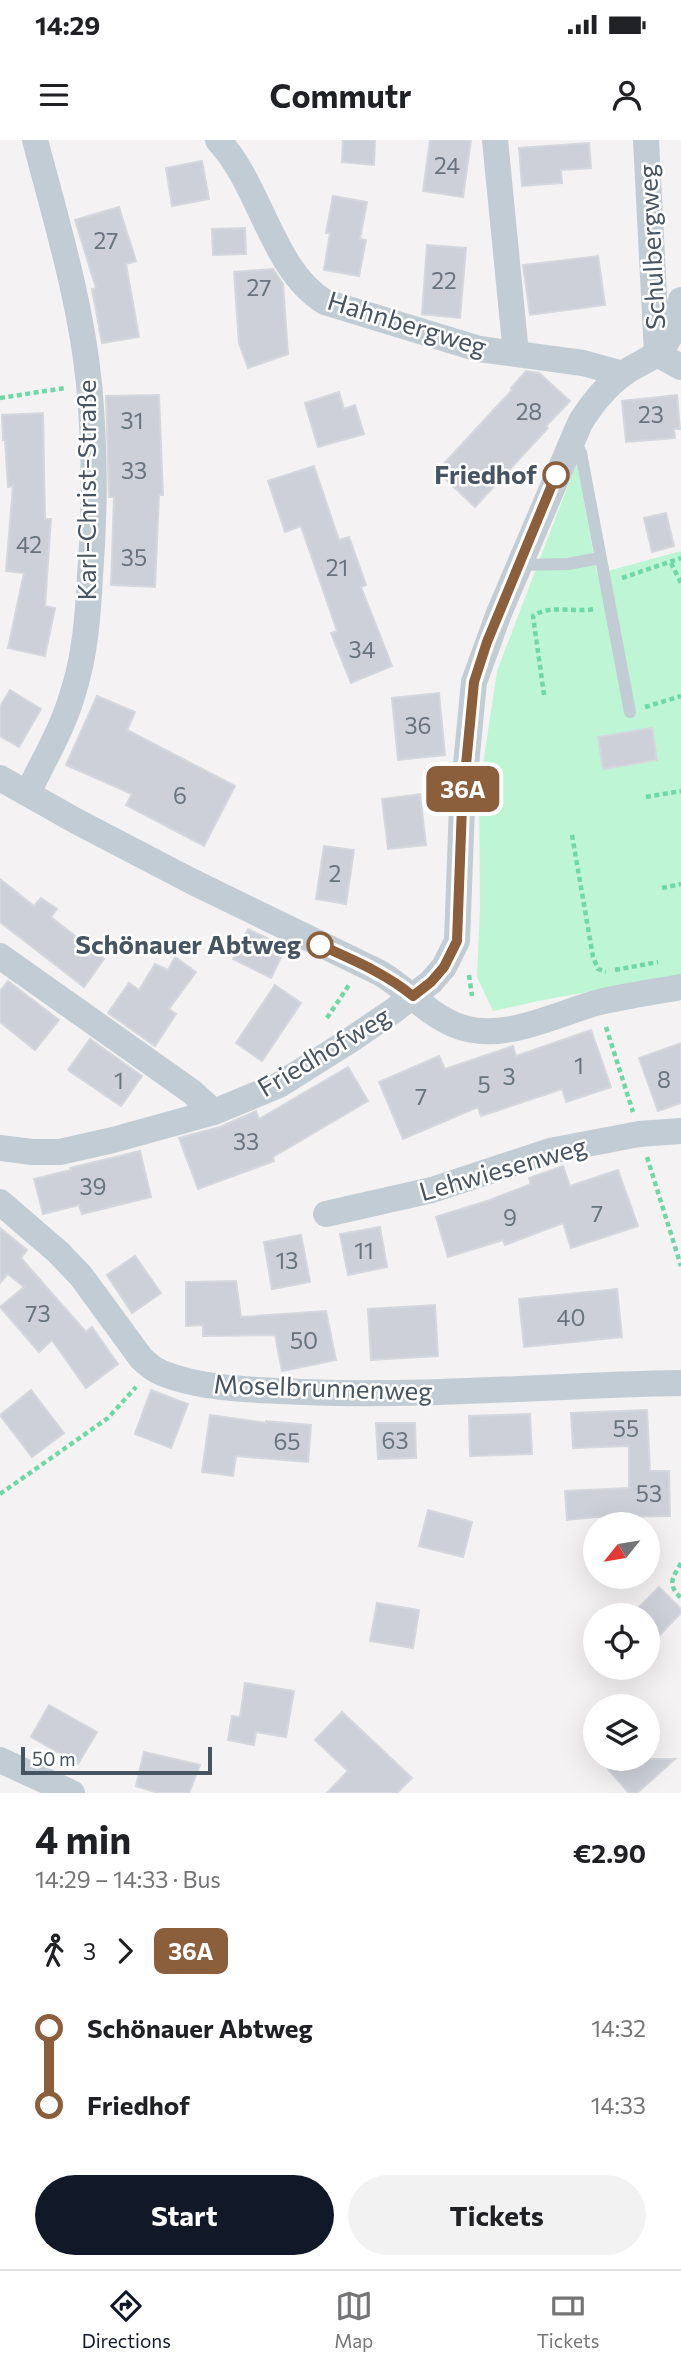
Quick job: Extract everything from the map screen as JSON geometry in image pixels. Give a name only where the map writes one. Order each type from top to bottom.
[{"type":"street","name":"Karl-Christ-Straße","points":[[28,793],[72,697],[87,631],[93,542],[89,385],[64,251],[35,140]]},
{"type":"street","name":"Hahnbergweg","points":[[218,140],[243,173],[287,263],[319,298],[464,345],[583,363],[623,374]]},
{"type":"street","name":"Hahnbergweg","points":[[495,140],[516,354]]},
{"type":"street","name":"Schulbergweg","points":[[646,140],[657,354]]},
{"type":"street","points":[[681,300],[671,334],[657,354],[681,367]]},
{"type":"street","name":"Friedhofweg","points":[[0,1148],[60,1152],[214,1112],[278,1085],[349,1041],[431,982],[444,967],[457,941],[462,806],[471,699],[487,642],[573,438],[592,404],[623,374],[657,354]]},
{"type":"street","points":[[0,778],[181,876],[363,964],[396,982],[438,1016],[456,1026],[492,1031],[511,1029],[598,1003],[681,987]]},
{"type":"street","points":[[0,956],[192,1093],[214,1112]]},
{"type":"street","name":"Lehwiesenweg","points":[[326,1214],[432,1189],[550,1152],[639,1133],[681,1131]]},
{"type":"street","points":[[0,1202],[58,1252],[81,1276],[151,1368]]},
{"type":"street","name":"Moselbrunnenweg","points":[[151,1368],[177,1377],[229,1388],[338,1393],[416,1394],[681,1383]]},
{"type":"street","points":[[0,1760],[72,1793]]},
{"type":"lane","points":[[573,438],[581,453],[630,712]]},
{"type":"lane","points":[[519,565],[568,564],[600,558]]},
{"type":"path","points":[[0,398],[89,385]]},
{"type":"path","points":[[605,584],[681,558]]},
{"type":"path","points":[[671,563],[681,583]]},
{"type":"path","points":[[544,695],[533,616],[542,610],[580,612],[609,607]]},
{"type":"path","points":[[630,712],[681,696]]},
{"type":"path","points":[[646,797],[681,791]]},
{"type":"path","points":[[572,835],[593,957],[598,969],[603,972],[664,962]]},
{"type":"path","points":[[662,888],[681,884]]},
{"type":"path","points":[[327,1018],[363,964]]},
{"type":"path","points":[[603,1017],[635,1118]]},
{"type":"path","points":[[644,1149],[681,1266]]},
{"type":"path","points":[[0,1494],[108,1418],[151,1368]]},
{"type":"path","points":[[681,1563],[671,1585],[681,1598]]},
{"type":"green space","points":[[577,462],[597,574],[681,551],[681,975],[493,1011],[477,977],[480,908],[479,791],[497,671]]},
{"type":"building","points":[[343,140],[375,140],[374,165],[342,162]]},
{"type":"building","points":[[430,140],[471,140],[463,197],[423,191]]},
{"type":"building","points":[[589,143],[591,168],[561,170],[562,183],[522,186],[519,148]]},
{"type":"building","points":[[202,161],[209,199],[172,206],[166,168]]},
{"type":"building","points":[[333,196],[367,202],[360,239],[366,240],[359,276],[324,270],[330,233],[326,233]]},
{"type":"building","points":[[119,207],[136,261],[126,264],[139,337],[102,343],[92,289],[96,288],[75,220]]},
{"type":"building","points":[[245,228],[246,254],[213,255],[212,229]]},
{"type":"building","points":[[427,245],[466,248],[460,318],[422,314]]},
{"type":"building","points":[[598,256],[605,305],[530,315],[523,265]]},
{"type":"building","points":[[273,269],[283,284],[288,354],[248,368],[239,343],[234,272]]},
{"type":"building","points":[[526,371],[539,373],[570,401],[475,507],[437,471],[512,390]]},
{"type":"building","points":[[339,392],[344,409],[355,405],[364,434],[318,447],[305,403]]},
{"type":"building","points":[[159,395],[163,495],[159,495],[155,587],[111,585],[114,497],[109,497],[106,396]]},
{"type":"building","points":[[677,395],[680,429],[674,429],[675,438],[626,442],[622,401]]},
{"type":"building","points":[[43,413],[45,519],[51,519],[45,606],[55,608],[45,656],[8,648],[24,573],[6,571],[13,486],[8,487],[2,415]]},
{"type":"building","points":[[314,466],[339,540],[349,537],[366,585],[361,587],[392,666],[351,683],[331,633],[337,631],[301,526],[285,532],[268,481]]},
{"type":"building","points":[[666,513],[674,546],[652,552],[644,518]]},
{"type":"building","points":[[10,690],[41,709],[19,747],[0,736],[0,707]]},
{"type":"building","points":[[439,693],[445,755],[398,760],[392,698]]},
{"type":"building","points":[[97,696],[135,712],[127,730],[235,786],[204,846],[126,805],[132,794],[66,765]]},
{"type":"building","points":[[652,728],[657,760],[603,769],[598,737]]},
{"type":"building","points":[[420,794],[426,845],[388,849],[382,799]]},
{"type":"building","points":[[324,846],[354,850],[346,904],[316,899]]},
{"type":"building","points":[[0,879],[34,906],[41,898],[57,909],[51,917],[104,959],[84,987],[0,922]]},
{"type":"building","points":[[248,929],[286,947],[271,978],[233,959]]},
{"type":"building","points":[[175,957],[196,972],[169,1009],[176,1014],[155,1046],[108,1013],[129,983],[139,990],[155,964],[168,970]]},
{"type":"building","points":[[8,981],[59,1020],[35,1050],[0,1022],[0,991]]},
{"type":"building","points":[[275,985],[301,1003],[262,1061],[236,1043]]},
{"type":"building","points":[[591,1030],[611,1087],[566,1102],[562,1089],[481,1116],[478,1107],[403,1139],[379,1082],[439,1056],[445,1069],[513,1046],[516,1056]]},
{"type":"building","points":[[90,1039],[142,1076],[121,1106],[68,1070]]},
{"type":"building","points":[[681,1043],[681,1103],[658,1111],[639,1058]]},
{"type":"building","points":[[348,1067],[368,1101],[273,1157],[274,1161],[198,1189],[179,1138],[220,1127],[256,1111],[259,1119]]},
{"type":"building","points":[[140,1151],[151,1197],[82,1214],[79,1205],[43,1214],[34,1179]]},
{"type":"building","points":[[563,1166],[570,1186],[618,1170],[638,1226],[571,1248],[563,1223],[505,1245],[503,1240],[448,1257],[436,1217],[531,1184],[529,1178]]},
{"type":"building","points":[[380,1227],[387,1267],[348,1275],[340,1234]]},
{"type":"building","points":[[0,1228],[27,1250],[21,1258],[86,1332],[92,1327],[118,1364],[86,1388],[52,1340],[39,1352],[0,1307],[24,1287],[8,1274],[0,1283]]},
{"type":"building","points":[[301,1235],[310,1282],[272,1289],[264,1242]]},
{"type":"building","points":[[135,1256],[161,1293],[132,1313],[107,1275]]},
{"type":"building","points":[[236,1281],[241,1317],[326,1311],[336,1360],[282,1371],[275,1335],[203,1336],[203,1325],[186,1326],[186,1282]]},
{"type":"building","points":[[617,1289],[622,1337],[524,1347],[519,1299]]},
{"type":"building","points":[[435,1305],[438,1356],[371,1360],[368,1309]]},
{"type":"building","points":[[31,1390],[64,1433],[32,1457],[0,1415]]},
{"type":"building","points":[[151,1390],[188,1404],[171,1448],[135,1434]]},
{"type":"building","points":[[647,1410],[650,1471],[669,1471],[670,1516],[660,1516],[660,1512],[583,1512],[583,1518],[567,1520],[565,1491],[629,1488],[629,1446],[573,1448],[571,1413]]},
{"type":"building","points":[[530,1414],[532,1454],[470,1456],[469,1416]]},
{"type":"building","points":[[210,1415],[266,1423],[311,1425],[308,1462],[236,1456],[233,1476],[202,1472]]},
{"type":"building","points":[[376,1423],[415,1423],[416,1458],[378,1459]]},
{"type":"building","points":[[428,1510],[472,1522],[463,1557],[419,1546]]},
{"type":"building","points":[[660,1588],[681,1609],[681,1613],[660,1635],[660,1603],[643,1603]]},
{"type":"building","points":[[377,1603],[419,1610],[413,1648],[370,1641]]},
{"type":"building","points":[[245,1683],[294,1691],[286,1737],[256,1732],[254,1745],[228,1740],[232,1716],[240,1717]]},
{"type":"building","points":[[49,1705],[97,1732],[78,1764],[31,1737]]},
{"type":"building","points":[[342,1712],[412,1778],[397,1793],[327,1793],[348,1771],[315,1740]]},
{"type":"building","points":[[144,1752],[200,1765],[189,1793],[158,1793],[136,1786]]},
{"type":"building","points":[[660,1759],[675,1759],[637,1793],[629,1793],[610,1771],[660,1771]]},
{"type":"bus line","name":"36A","points":[[320,945],[380,973],[413,996],[431,982],[451,956],[457,941],[460,918],[462,806],[474,682],[487,642],[556,475]]},
{"type":"place","name":"Friedhof","points":[[556,475]]},
{"type":"place","name":"Schönauer Abtweg","points":[[320,945]]}]
